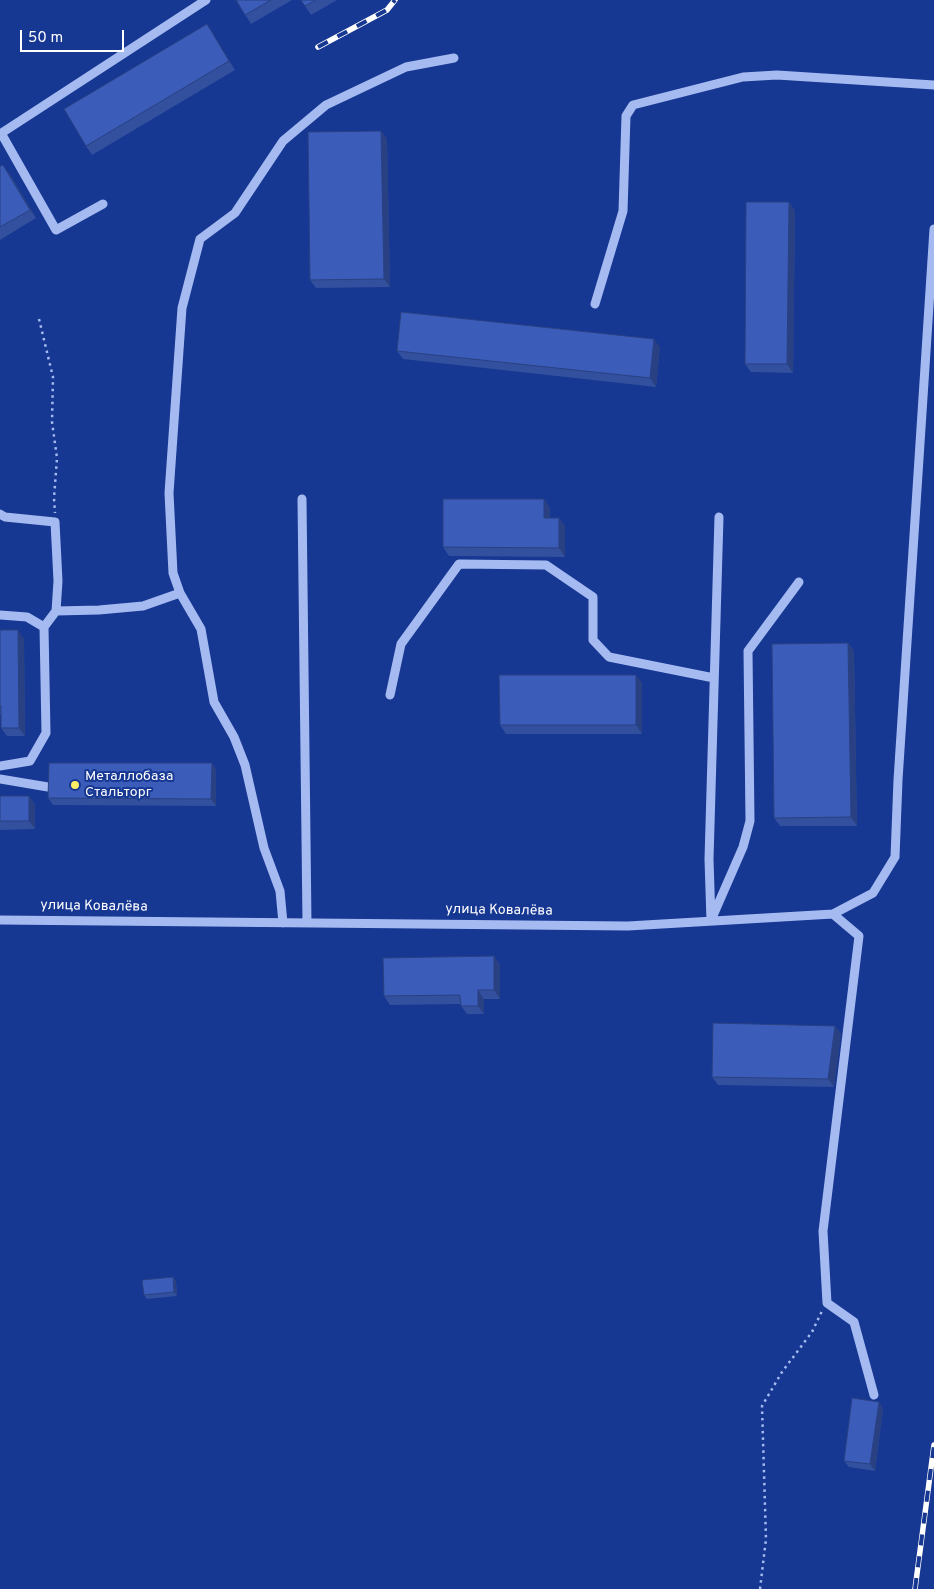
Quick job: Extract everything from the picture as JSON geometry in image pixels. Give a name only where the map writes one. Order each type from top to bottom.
[{"type":"street","points":[[103,204],[56,230],[0,134],[206,0]]},
{"type":"street","points":[[283,923],[280,891],[264,848],[245,765],[234,737],[214,702],[201,628],[180,593],[173,573],[169,493],[182,308],[200,239],[235,212],[283,141],[326,105],[406,68],[454,58]]},
{"type":"street","points":[[595,304],[623,211],[626,116],[633,105],[744,78],[777,75],[934,85]]},
{"type":"street","name":"улица Ковалёва","points":[[0,920],[628,926],[833,914],[873,893],[894,857],[934,229]]},
{"type":"street","points":[[302,499],[307,923]]},
{"type":"street","points":[[0,514],[5,517],[56,522],[58,581],[56,611],[44,627],[46,733],[30,760],[0,766]]},
{"type":"street","points":[[711,921],[709,859],[719,517]]},
{"type":"street","points":[[390,695],[401,644],[459,564],[546,565],[594,597],[593,640],[609,657],[714,678]]},
{"type":"street","points":[[711,921],[743,847],[750,821],[748,651],[799,582]]},
{"type":"street","points":[[56,611],[143,606],[180,593]]},
{"type":"street","points":[[0,615],[28,618],[44,627]]},
{"type":"street","points":[[0,778],[48,787]]},
{"type":"street","points":[[833,914],[859,936],[823,1231],[827,1303],[854,1322],[874,1395]]},
{"type":"path","points":[[39,319],[53,377],[52,422],[56,458],[54,498],[56,522]]},
{"type":"path","points":[[760,1589],[766,1539],[762,1406],[782,1372],[812,1332],[827,1303]]},
{"type":"building","points":[[236,0],[271,0],[245,15]]},
{"type":"building","points":[[301,0],[316,0],[305,6]]},
{"type":"building","points":[[207,24],[229,61],[86,146],[64,109]]},
{"type":"building","points":[[381,131],[384,279],[310,280],[308,132]]},
{"type":"building","points":[[3,165],[30,210],[0,227],[0,166]]},
{"type":"building","points":[[746,202],[789,202],[787,364],[745,364]]},
{"type":"building","points":[[401,312],[654,339],[650,378],[397,351]]},
{"type":"building","points":[[443,499],[544,499],[544,518],[559,518],[559,548],[443,547]]},
{"type":"building","points":[[0,630],[18,630],[19,728],[1,728]]},
{"type":"building","points":[[848,643],[851,817],[774,818],[772,644]]},
{"type":"building","points":[[499,675],[636,675],[636,725],[500,725]]},
{"type":"building","points":[[49,763],[212,763],[211,799],[48,798]]},
{"type":"building","points":[[0,796],[29,796],[29,821],[0,821]]},
{"type":"building","points":[[494,956],[494,990],[478,990],[478,1006],[461,1006],[460,995],[384,996],[383,958]]},
{"type":"building","points":[[713,1023],[835,1026],[828,1079],[712,1077]]},
{"type":"building","points":[[173,1277],[174,1292],[144,1295],[142,1280]]},
{"type":"building","points":[[852,1398],[879,1402],[870,1464],[844,1461]]},
{"type":"railway","points":[[318,47],[387,10],[395,0]]},
{"type":"railway","points":[[915,1589],[934,1445]]},
{"type":"place","name":"Металлобаза Стальторг","points":[[75,785]]}]
